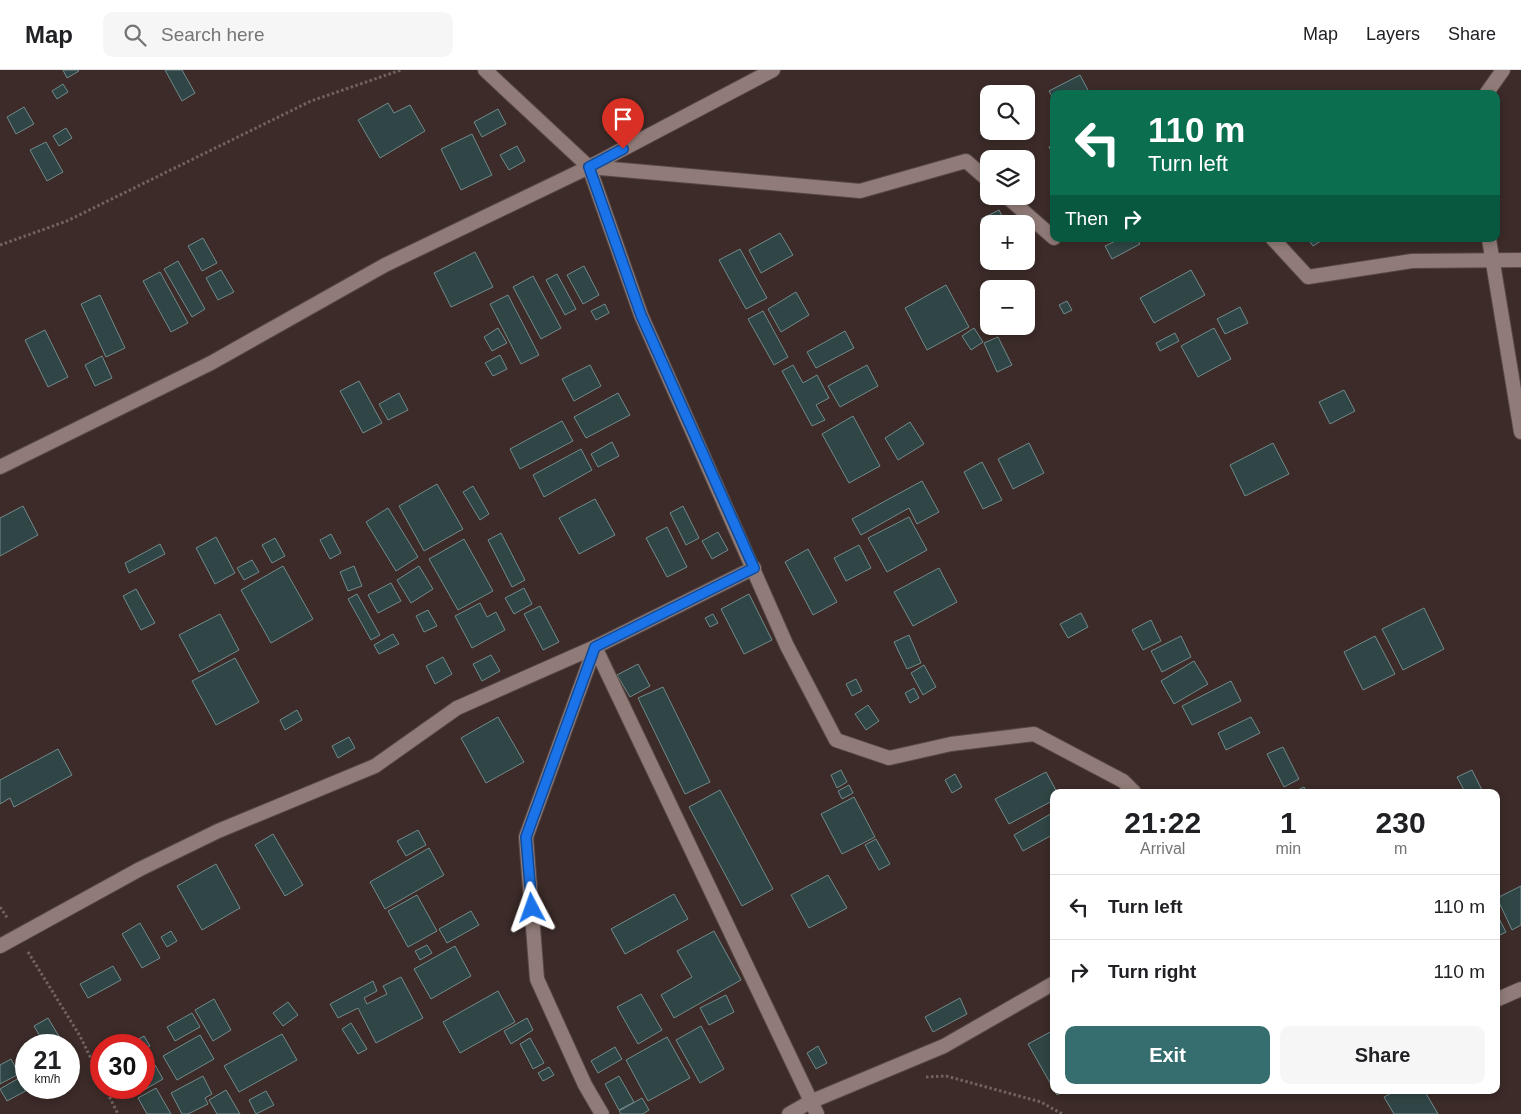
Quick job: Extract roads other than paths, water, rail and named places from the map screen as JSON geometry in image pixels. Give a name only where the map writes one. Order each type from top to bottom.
[{"type":"street","points":[[486,70],[589,167],[641,315],[787,646],[836,740],[889,758],[951,744],[1034,734],[1123,781],[1131,789]]},
{"type":"street","points":[[0,467],[211,363],[385,265],[589,167],[773,70]]},
{"type":"street","points":[[1489,90],[1503,70]]},
{"type":"street","points":[[589,167],[860,191],[966,161],[980,173]]},
{"type":"street","points":[[1016,205],[1050,234]]},
{"type":"street","points":[[1276,242],[1308,276],[1412,261],[1521,260]]},
{"type":"street","points":[[1489,242],[1521,432]]},
{"type":"street","points":[[0,946],[140,869],[218,831],[375,766],[457,708],[595,647],[754,568]]},
{"type":"street","points":[[595,647],[814,1108]]},
{"type":"street","points":[[595,647],[526,837],[538,979],[585,1085],[602,1114]]},
{"type":"street","points":[[789,1114],[814,1108],[944,1046],[1050,985]]},
{"type":"street","points":[[1500,998],[1521,989]]}]
